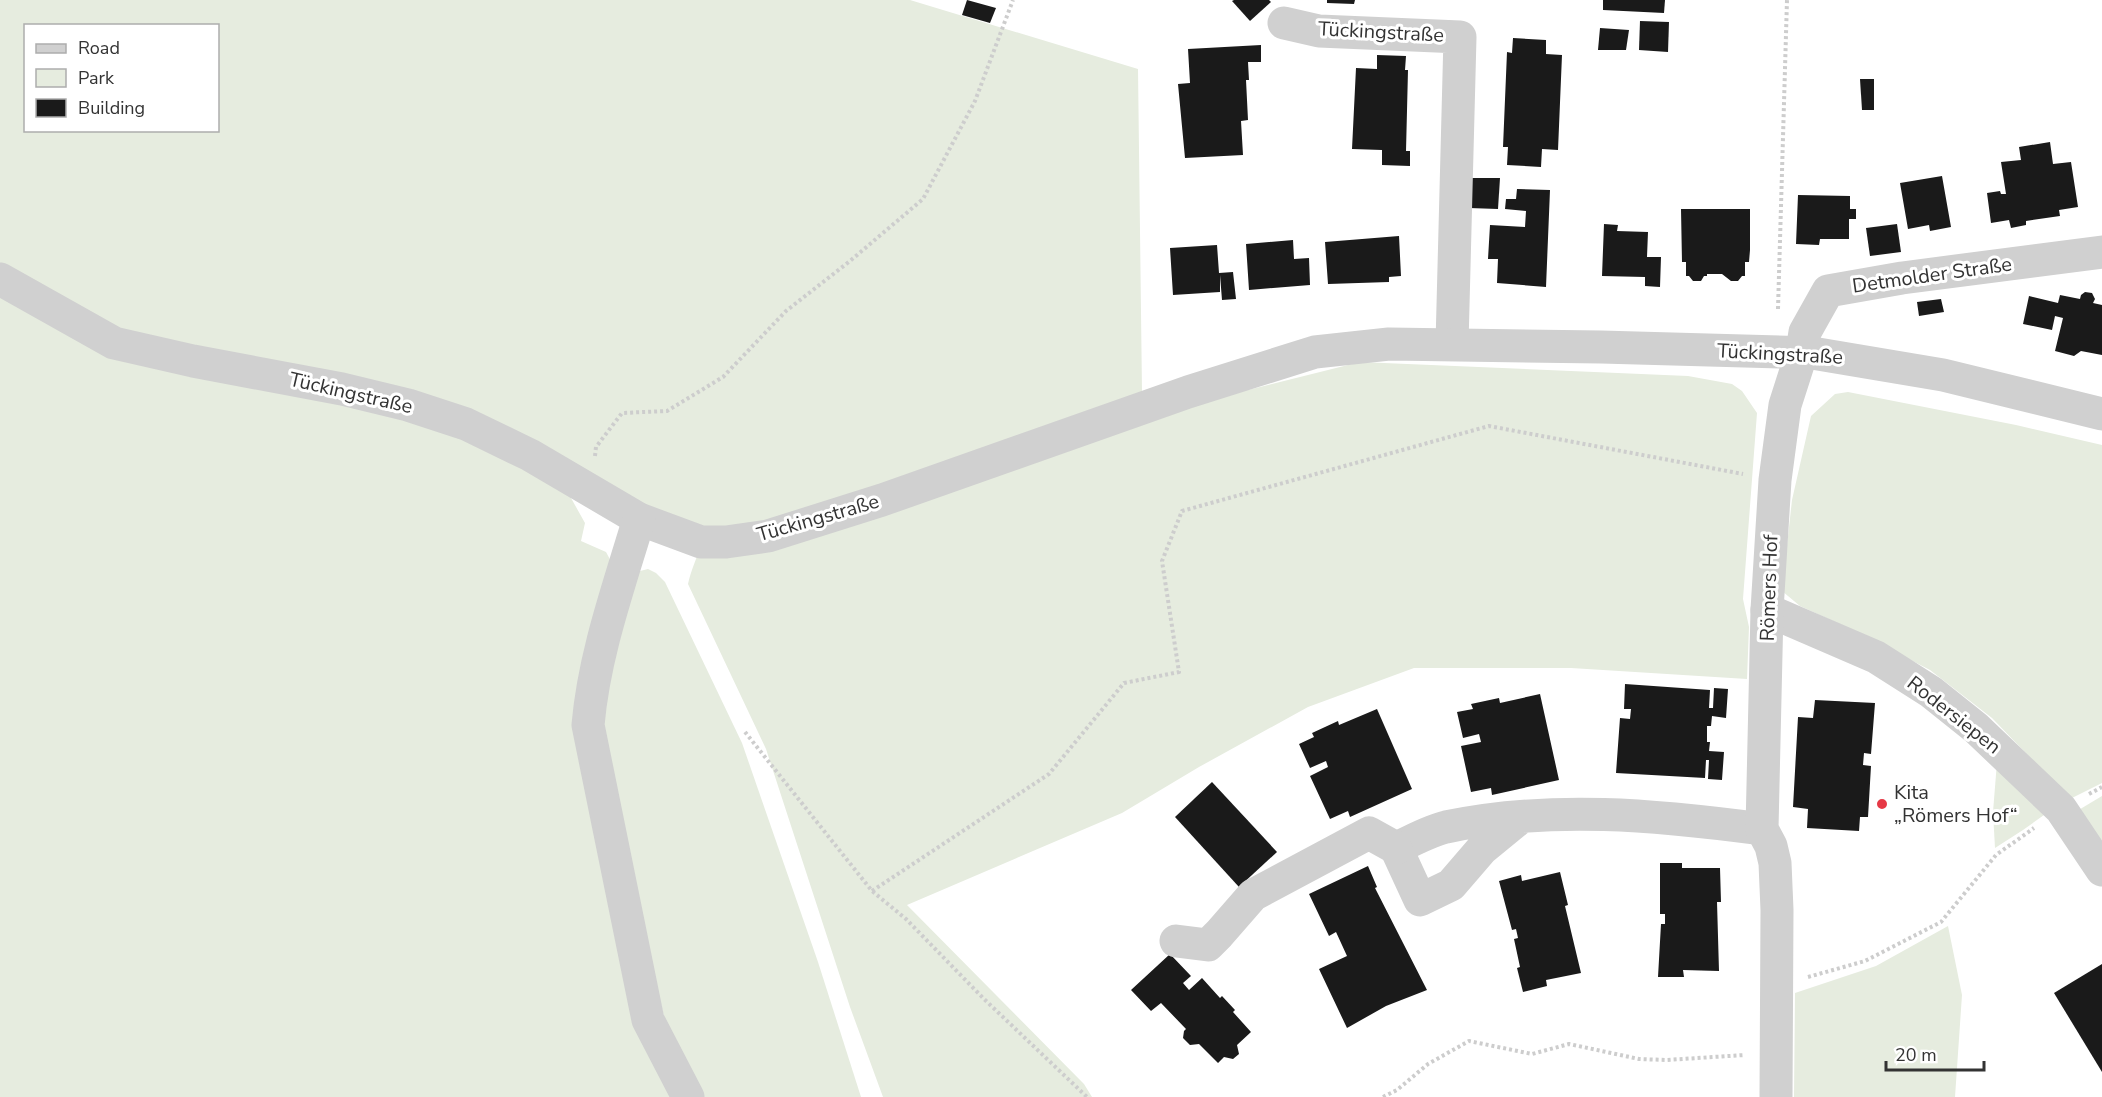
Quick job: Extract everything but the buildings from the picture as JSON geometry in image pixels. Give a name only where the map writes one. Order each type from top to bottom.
[{"type":"street","name":"Tückingstraße","points":[[1284,23],[1319,31],[1460,37],[1452,344]]},
{"type":"street","name":"Detmolder Straße","points":[[1789,352],[1805,332],[1828,291],[1902,278],[2102,252]]},
{"type":"street","name":"Tückingstraße","points":[[0,279],[114,343],[193,361],[342,389],[408,405],[466,424],[530,455],[639,519],[701,542],[726,542],[768,536],[882,500],[1188,392],[1315,352],[1389,344],[1789,352],[1869,361],[1943,375],[2102,414]]},
{"type":"street","name":"Römers Hof","points":[[1776,1097],[1775,862],[1771,846],[1761,829],[1767,610],[1775,480],[1789,352]]},
{"type":"street","points":[[639,519],[591,693],[588,725],[648,1020],[688,1097]]},
{"type":"street","name":"Rodersiepen","points":[[1767,610],[1876,657],[1931,692],[1976,728],[2061,809],[2102,870]]},
{"type":"street","points":[[1396,848],[1444,827],[1579,812],[1637,815],[1761,829]]},
{"type":"street","points":[[1176,941],[1208,945],[1253,895],[1370,833],[1396,848],[1420,900],[1451,885],[1482,849],[1521,817]]},
{"type":"path","points":[[591,492],[596,447],[622,413],[668,411],[723,377],[786,311],[924,199],[975,101],[1013,0]]},
{"type":"path","points":[[1787,0],[1789,352]]},
{"type":"path","points":[[872,891],[1049,774],[1124,683],[1179,672],[1162,561],[1182,511],[1489,426],[1775,480]]},
{"type":"path","points":[[745,732],[872,891],[906,919],[984,999],[1087,1097]]},
{"type":"path","points":[[1775,983],[1817,976],[1865,961],[1941,922],[1996,855],[2061,809]]},
{"type":"path","points":[[1383,1097],[1397,1090],[1428,1064],[1469,1041],[1532,1054],[1569,1044],[1639,1059],[1666,1060],[1776,1052]]},
{"type":"green space","points":[[0,0],[910,0],[1138,69],[1142,392],[1248,390],[1360,362],[1688,376],[1732,384],[1742,391],[1757,413],[1743,599],[1749,627],[1747,679],[1571,668],[1414,668],[1308,707],[1199,767],[1122,813],[907,905],[1084,1084],[1092,1097],[883,1097],[850,1007],[766,749],[688,584],[701,542],[591,492],[571,498],[585,523],[581,541],[606,552],[613,565],[580,694],[675,1097],[0,1097]]},
{"type":"green space","points":[[1848,392],[2016,425],[2102,445],[2102,783],[2070,799],[1992,718],[1930,670],[1855,631],[1800,606],[1782,591],[1792,500],[1811,416],[1835,394]]},
{"type":"green space","points":[[648,569],[665,582],[742,743],[818,962],[861,1097],[700,1097],[667,1030],[597,727],[636,572]]},
{"type":"green space","points":[[1997,762],[2044,815],[1995,848],[1993,812]]},
{"type":"green space","points":[[2102,796],[2102,850],[2077,811]]},
{"type":"green space","points":[[1948,926],[1962,995],[1955,1097],[1794,1097],[1795,993],[1876,966]]},
{"type":"place","name":"Kita „Römers Hof“","points":[[1882,804]]}]
